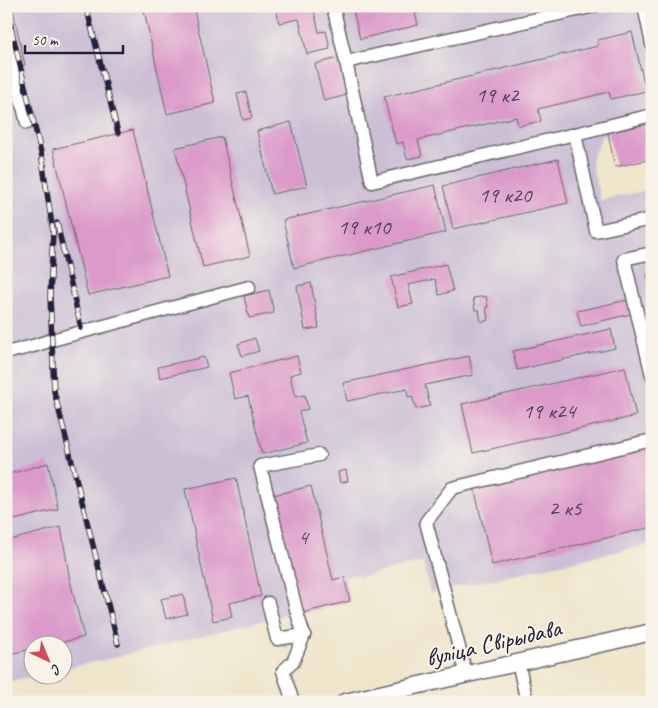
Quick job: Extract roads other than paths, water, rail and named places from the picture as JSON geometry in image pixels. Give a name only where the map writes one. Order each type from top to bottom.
[{"type":"main road","name":"вуліца Свірыдава","points":[[346,702],[652,632]]},
{"type":"lane","points":[[333,6],[372,182],[652,115]]},
{"type":"lane","points":[[346,62],[595,6]]},
{"type":"lane","points":[[644,6],[652,44]]},
{"type":"lane","points":[[6,38],[26,123]]},
{"type":"lane","points":[[575,134],[596,231],[652,220]]},
{"type":"lane","points":[[652,253],[624,259],[652,375]]},
{"type":"lane","points":[[6,353],[249,287]]},
{"type":"lane","points":[[466,674],[426,522],[452,488],[652,440]]},
{"type":"lane","points":[[292,702],[283,671],[293,662],[304,635],[260,466],[319,455]]},
{"type":"lane","points":[[268,603],[277,639],[304,635]]},
{"type":"lane","points":[[518,662],[527,702]]},
{"type":"railway","points":[[86,6],[118,133]]},
{"type":"railway","points":[[6,7],[44,165]]},
{"type":"railway","points":[[42,159],[53,232],[50,296],[54,391],[118,644]]},
{"type":"railway","points":[[57,223],[81,328]]}]
